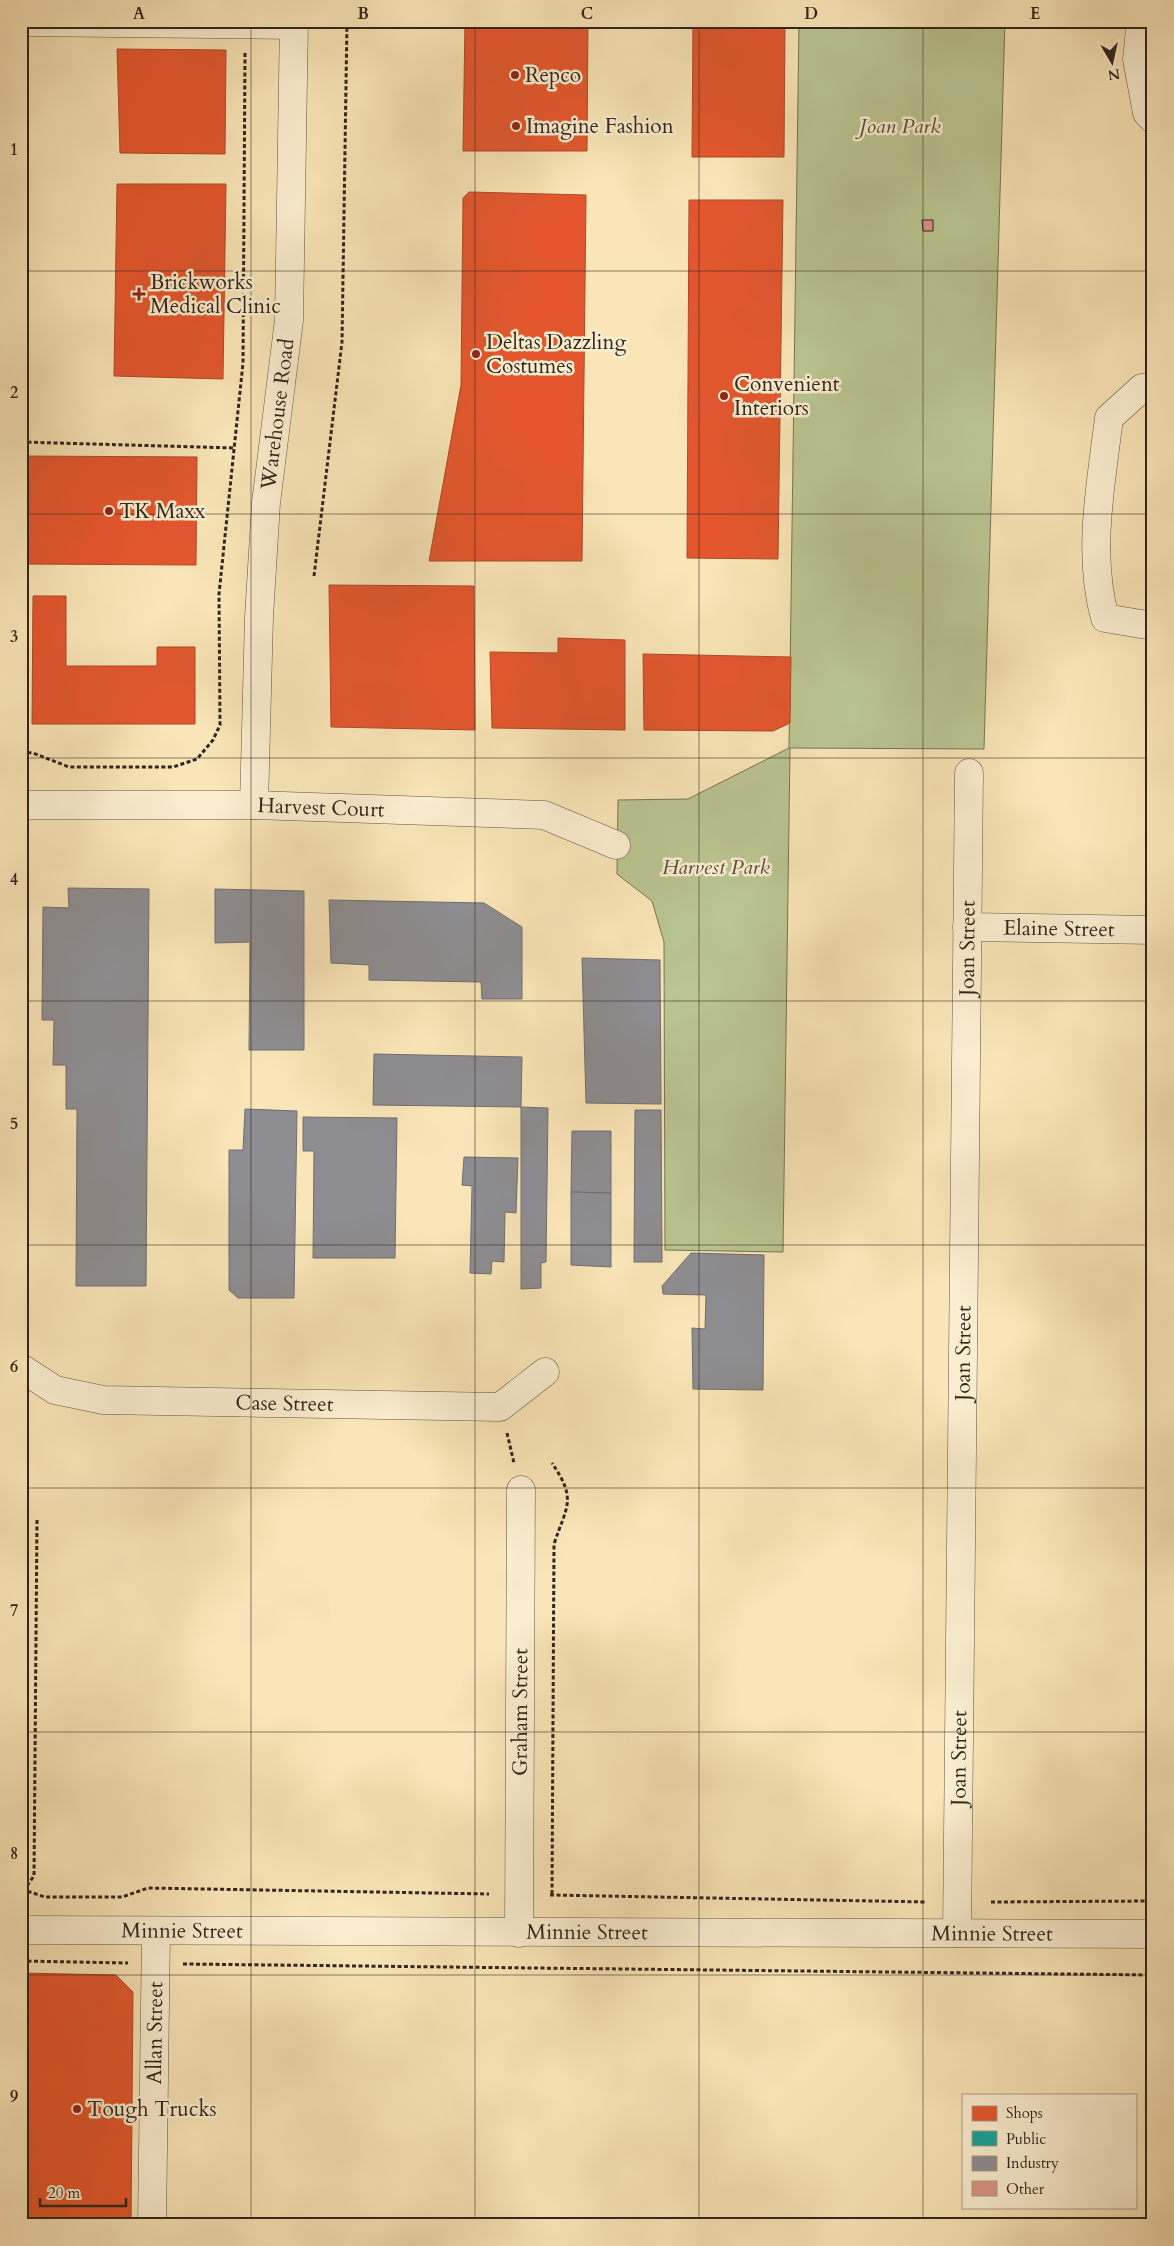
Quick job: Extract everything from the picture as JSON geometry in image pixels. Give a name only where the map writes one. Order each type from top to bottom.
[{"type":"street","points":[[1141,21],[1137,59],[1147,113],[1153,118]]},
{"type":"street","points":[[21,22],[248,25],[294,23]]},
{"type":"street","name":"Warehouse Road","points":[[254,805],[259,617],[266,502],[289,320],[294,23]]},
{"type":"street","points":[[1153,386],[1142,388],[1109,418],[1096,522],[1099,595],[1106,618],[1153,626]]},
{"type":"street","name":"Joan Street","points":[[957,1933],[969,773]]},
{"type":"street","name":"Harvest Court","points":[[21,805],[254,805],[544,816],[616,845]]},
{"type":"street","name":"Elaine Street","points":[[967,927],[1153,930]]},
{"type":"street","name":"Case Street","points":[[21,1368],[55,1390],[103,1400],[500,1407]]},
{"type":"street","points":[[500,1407],[545,1372]]},
{"type":"street","name":"Graham Street","points":[[519,1933],[521,1490]]},
{"type":"street","name":"Minnie Street","points":[[21,1930],[1153,1934]]},
{"type":"street","name":"Allan Street","points":[[152,2225],[156,1931]]},
{"type":"path","points":[[314,576],[342,342],[346,21]]},
{"type":"path","points":[[21,752],[33,753],[70,767],[172,767],[198,759],[213,740],[220,725],[220,594],[243,363],[244,61],[248,25]]},
{"type":"path","points":[[21,442],[235,448]]},
{"type":"path","points":[[500,1407],[521,1490]]},
{"type":"path","points":[[552,1463],[569,1492],[566,1511],[554,1544],[552,1894]]},
{"type":"path","points":[[37,1520],[34,1876],[24,1890],[45,1897],[122,1897],[148,1888],[488,1894]]},
{"type":"path","points":[[546,1896],[552,1894],[927,1902]]},
{"type":"path","points":[[990,1902],[1153,1901]]},
{"type":"path","points":[[21,1962],[133,1963]]},
{"type":"path","points":[[177,1964],[1153,1975]]},
{"type":"green space","name":"Joan Park","points":[[799,21],[1005,21],[984,749],[790,748],[783,1252],[665,1250],[664,942],[652,901],[617,874],[618,800],[688,799],[789,748]]},
{"type":"building: Shops","points":[[465,21],[588,21],[587,151],[463,151]]},
{"type":"building: Shops","points":[[693,21],[785,21],[784,157],[692,157]]},
{"type":"building: Shops","points":[[117,49],[226,50],[225,154],[120,153]]},
{"type":"building: Shops","points":[[117,184],[226,184],[223,379],[114,376]]},
{"type":"building: Shops","points":[[469,192],[586,195],[582,561],[429,561],[461,385],[463,198]]},
{"type":"building: Shops","points":[[689,200],[783,200],[778,559],[687,558]]},
{"type":"building: Shops","name":"TK Maxx","points":[[21,456],[197,457],[196,565],[21,564]]},
{"type":"building: Shops","points":[[329,585],[474,586],[475,730],[331,727]]},
{"type":"building: Shops","points":[[33,596],[66,596],[66,666],[157,666],[157,647],[195,647],[195,724],[32,724]]},
{"type":"building: Shops","points":[[558,638],[625,640],[625,730],[492,728],[490,652],[558,653]]},
{"type":"building: Shops","points":[[643,654],[791,657],[790,723],[773,731],[644,730]]},
{"type":"building: Shops","name":"Tough Trucks","points":[[21,1973],[116,1975],[133,1992],[131,2225],[21,2225]]},
{"type":"building: Public","points":[[22,631],[24,712],[21,712]]},
{"type":"building: Industry","points":[[68,888],[149,889],[146,1286],[76,1286],[77,1109],[66,1109],[66,1065],[53,1065],[54,1020],[42,1020],[43,907],[69,908]]},
{"type":"building: Industry","points":[[215,889],[304,891],[304,1050],[249,1050],[250,942],[215,943]]},
{"type":"building: Industry","points":[[329,900],[484,903],[522,927],[522,999],[482,999],[481,982],[369,980],[369,965],[331,963]]},
{"type":"building: Industry","points":[[582,958],[660,960],[661,1104],[586,1103]]},
{"type":"building: Industry","points":[[374,1054],[522,1057],[521,1107],[373,1105]]},
{"type":"building: Industry","points":[[521,1107],[548,1108],[546,1262],[541,1263],[541,1288],[521,1289]]},
{"type":"building: Industry","points":[[245,1109],[297,1111],[294,1298],[238,1298],[229,1290],[229,1150],[243,1150]]},
{"type":"building: Industry","points":[[635,1110],[661,1110],[662,1262],[634,1262]]},
{"type":"building: Industry","points":[[303,1117],[397,1118],[395,1258],[313,1258],[314,1151],[303,1151]]},
{"type":"building: Industry","points":[[572,1131],[611,1131],[611,1193],[571,1192]]},
{"type":"building: Industry","points":[[464,1157],[518,1158],[516,1213],[505,1212],[504,1262],[492,1261],[491,1274],[470,1273],[472,1186],[462,1185]]},
{"type":"building: Industry","points":[[571,1192],[611,1193],[611,1267],[571,1265]]},
{"type":"building: Industry","points":[[691,1253],[764,1255],[763,1390],[693,1389],[692,1328],[705,1329],[706,1295],[663,1294],[662,1286]]},
{"type":"building: Other","points":[[922,220],[933,220],[933,231],[923,231]]},
{"type":"place","name":"Repco","points":[[515,75]]},
{"type":"place","name":"Imagine Fashion","points":[[516,126]]},
{"type":"place","name":"Brickworks Medical Clinic","points":[[139,294]]},
{"type":"place","name":"Deltas Dazzling Costumes","points":[[476,354]]},
{"type":"place","name":"Convenient Interiors","points":[[724,396]]},
{"type":"place","name":"TK Maxx","points":[[109,511]]},
{"type":"place","name":"Tough Trucks","points":[[77,2109]]},
{"type":"park label","name":"Harvest Park","points":[[716,867]]}]
